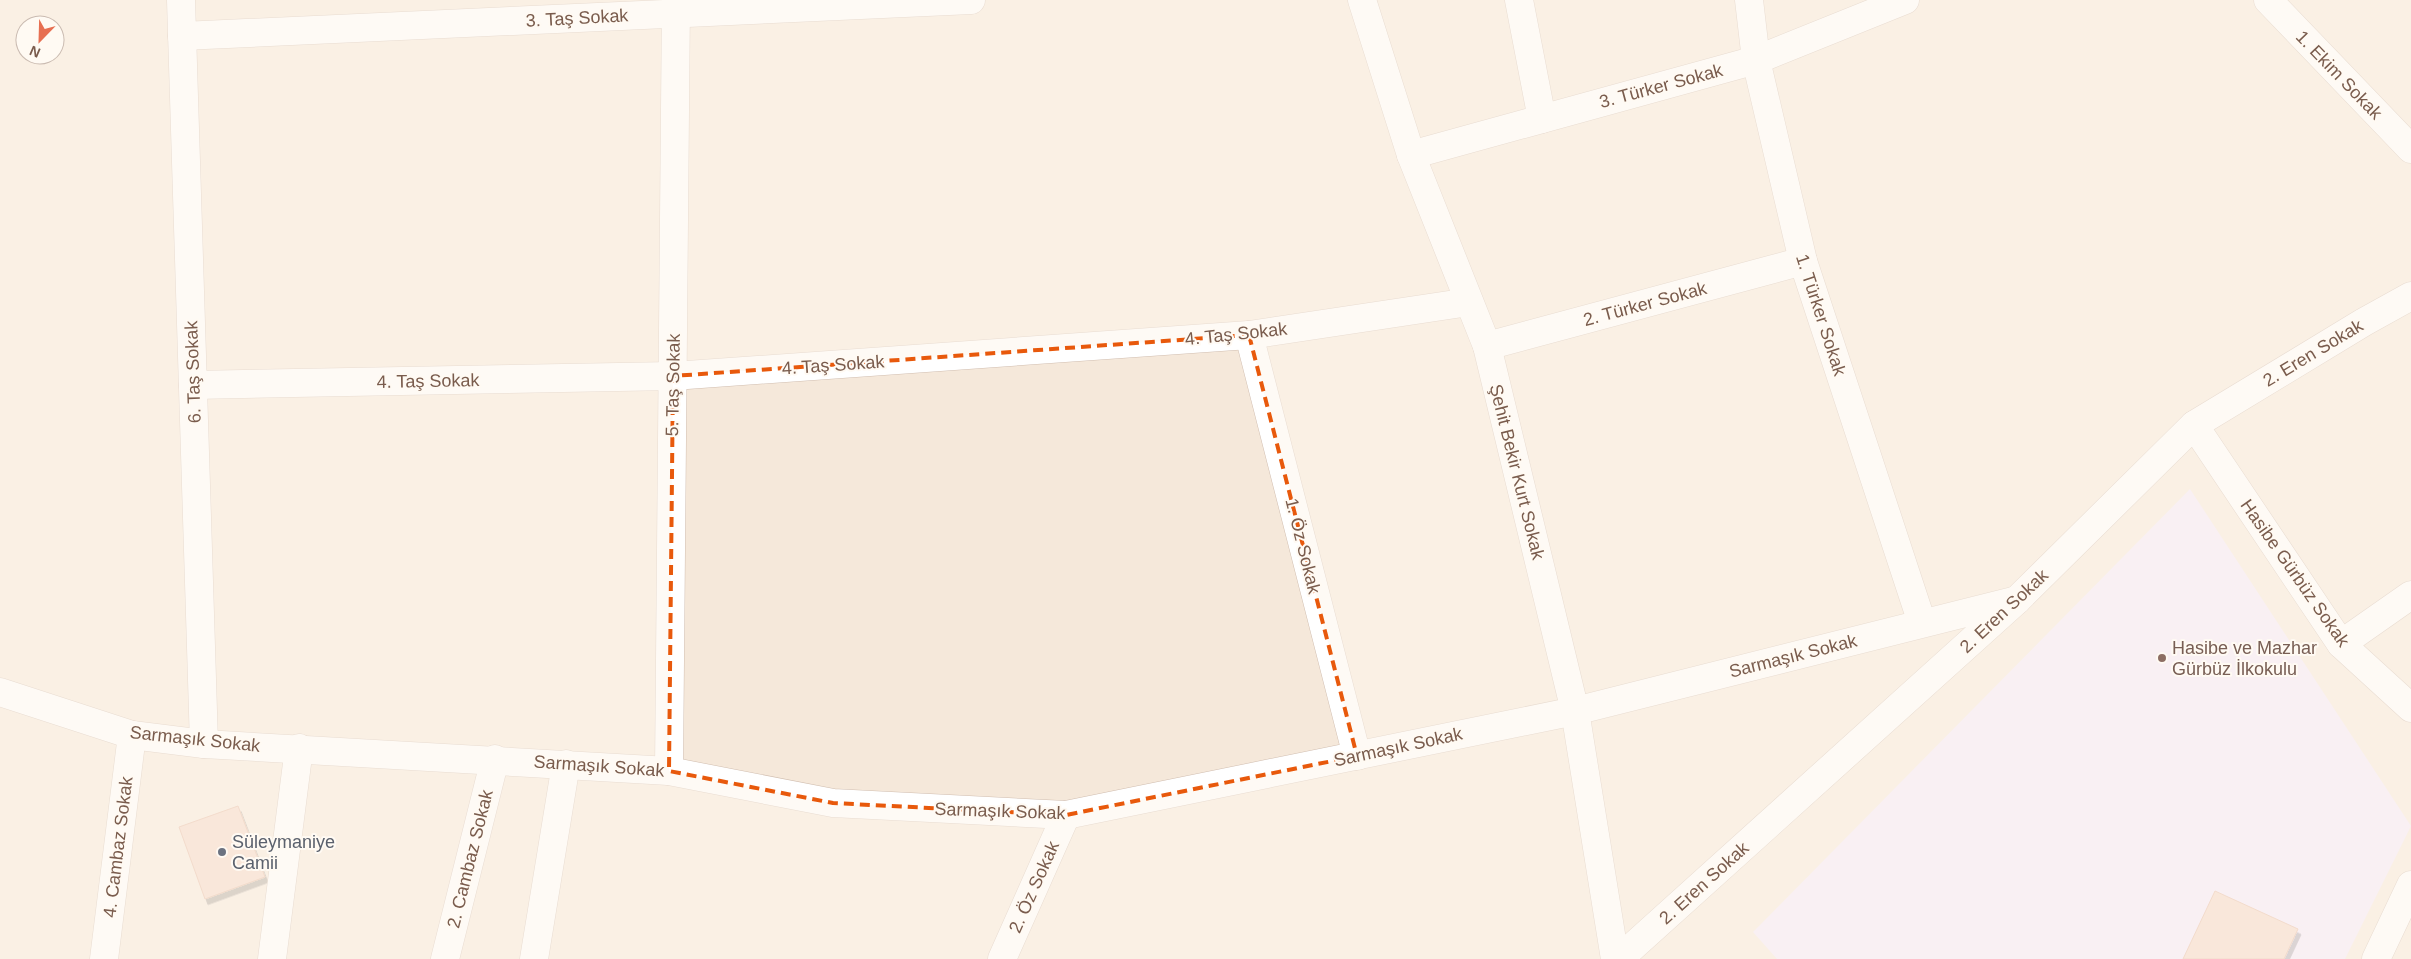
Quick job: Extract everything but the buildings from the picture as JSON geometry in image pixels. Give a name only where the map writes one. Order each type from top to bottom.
[{"type":"street","name":"6. Taş Sokak","points":[[181,0],[204,744]]},
{"type":"street","name":"3. Taş Sokak","points":[[182,36],[676,7],[971,0]]},
{"type":"street","name":"Şehit Bekir Kurt Sokak","points":[[1362,0],[1411,155],[1486,346],[1575,711],[1615,959]]},
{"type":"street","points":[[1519,0],[1542,119]]},
{"type":"street","name":"1. Türker Sokak","points":[[1749,0],[1756,60],[1803,262],[1922,624]]},
{"type":"street","name":"3. Türker Sokak","points":[[1411,155],[1756,60],[1905,0]]},
{"type":"street","name":"1. Ekim Sokak","points":[[2268,0],[2411,149]]},
{"type":"street","name":"5. Taş Sokak","points":[[669,771],[676,7]]},
{"type":"street","name":"2. Türker Sokak","points":[[1486,346],[1803,262]]},
{"type":"street","name":"2. Eren Sokak","points":[[1619,959],[2017,600],[2194,425],[2364,322],[2411,296]]},
{"type":"street","name":"4. Taş Sokak","points":[[193,385],[673,376],[1249,335],[1469,302]]},
{"type":"street","name":"1. Öz Sokak","points":[[1249,335],[1357,756]]},
{"type":"street","name":"Hasibe Gürbüz Sokak","points":[[2194,425],[2340,644],[2411,708]]},
{"type":"street","points":[[2340,644],[2411,594]]},
{"type":"street","name":"Sarmaşık Sokak","points":[[0,692],[132,735],[204,744],[495,759],[669,771],[834,803],[1066,815],[1575,711],[2017,600]]},
{"type":"street","name":"4. Cambaz Sokak","points":[[104,959],[132,735]]},
{"type":"street","points":[[272,959],[300,748]]},
{"type":"street","name":"2. Cambaz Sokak","points":[[445,959],[495,759]]},
{"type":"street","points":[[534,959],[566,764]]},
{"type":"street","name":"2. Öz Sokak","points":[[1002,959],[1066,815]]},
{"type":"street","points":[[2376,959],[2411,885]]},
{"type":"highlighted area","points":[[1249,335],[1357,756],[1066,815],[833,803],[669,771],[673,376]]},
{"type":"shaded area","points":[[0,0],[2411,0],[2411,959],[0,959]]},
{"type":"shaded area","name":"Hasibe ve Mazhar Gürbüz İlkokulu","points":[[2190,489],[2411,826],[2345,959],[1777,959],[1753,932]]},
{"type":"place","name":"Hasibe ve Mazhar Gürbüz İlkokulu","points":[[2162,658]]},
{"type":"place","name":"Süleymaniye Camii","points":[[222,852]]}]
